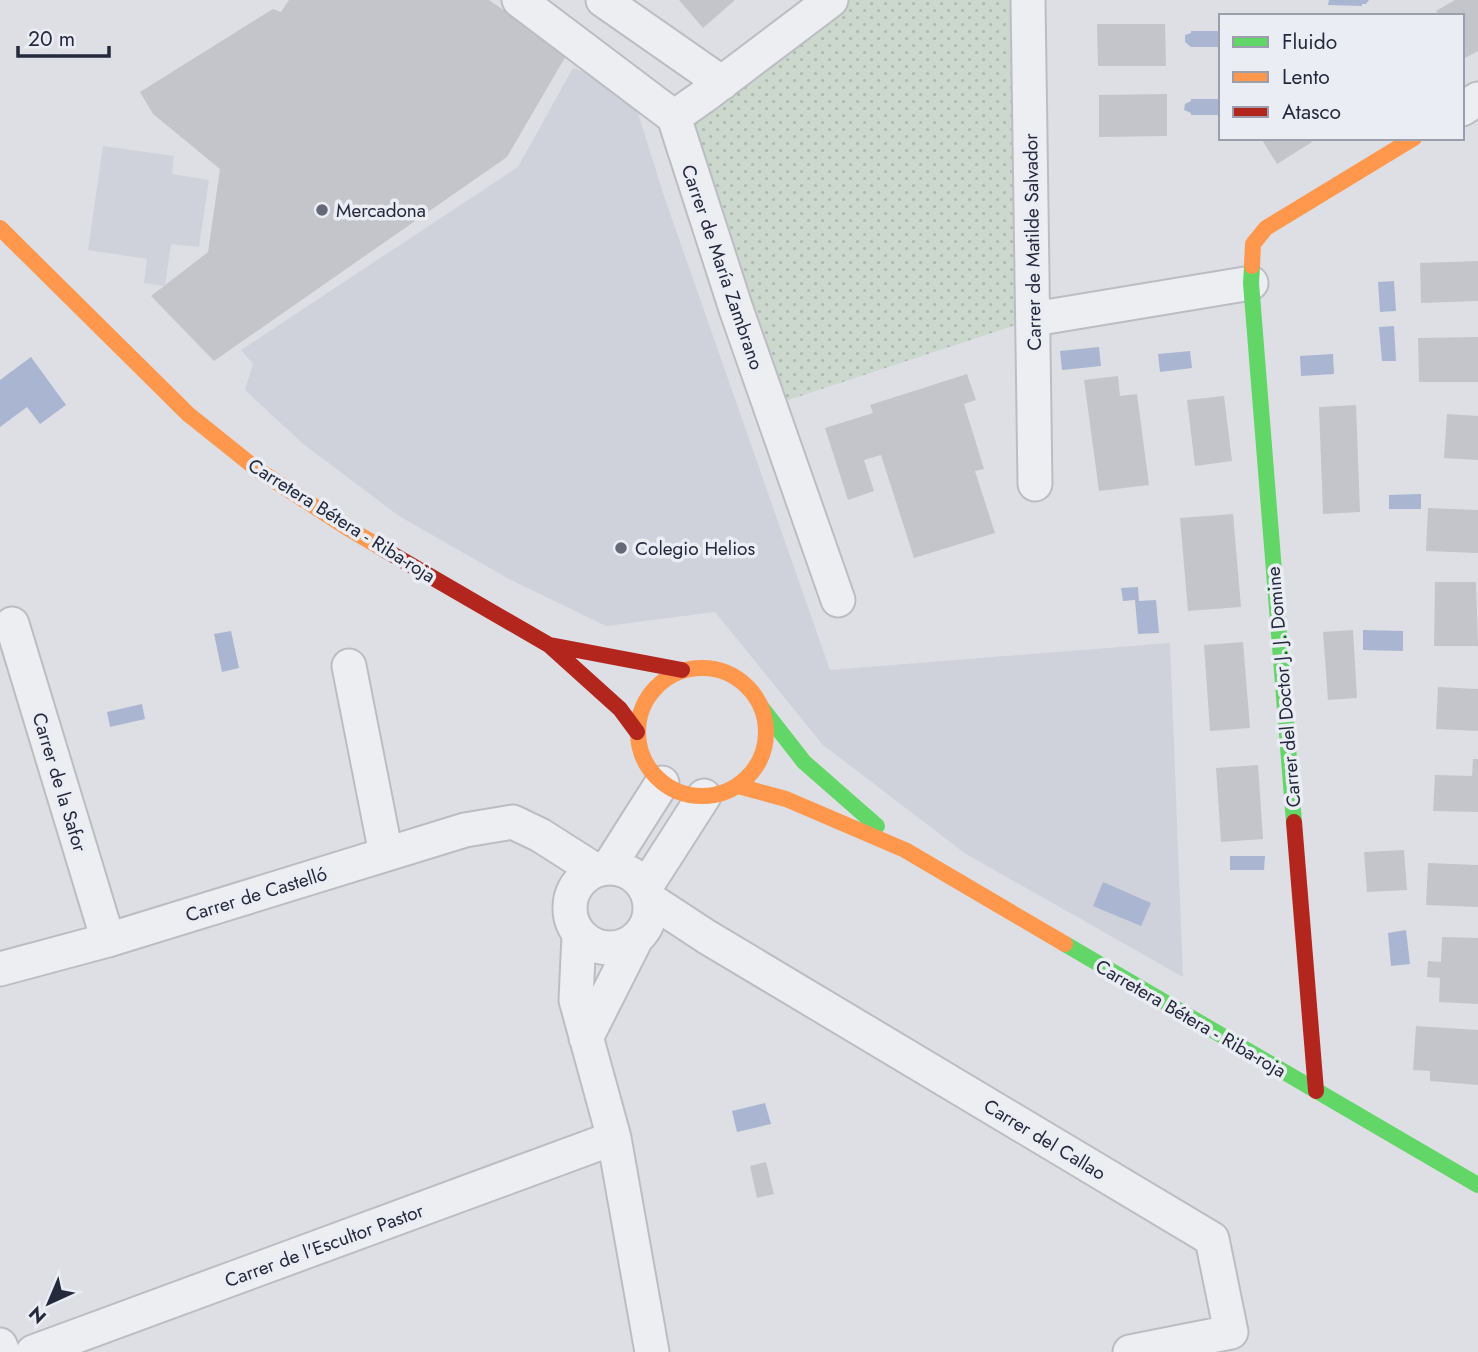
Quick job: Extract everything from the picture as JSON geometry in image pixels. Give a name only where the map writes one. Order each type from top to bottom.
[{"type":"main road","name":"Carrer del Doctor J. J. Domine","points":[[1316,1091],[1251,283],[1253,244],[1266,228],[1411,140]]},
{"type":"main road","name":"Carretera Bétera - Riba-roja","points":[[0,228],[188,414],[258,470],[346,527],[549,645],[620,709],[637,732]]},
{"type":"main road","name":"Carretera Bétera - Riba-roja","points":[[549,645],[682,670]]},
{"type":"main road","points":[[710,668],[737,677],[761,706],[766,728],[764,750],[754,770],[737,786],[722,793],[704,796],[675,790],[662,783],[649,768],[640,751],[637,732],[640,712],[650,694],[664,679],[682,670],[710,668]]},
{"type":"main road","name":"Carretera Bétera - Riba-roja","points":[[761,706],[804,762],[905,850]]},
{"type":"main road","name":"Carretera Bétera - Riba-roja","points":[[737,786],[786,799],[905,850],[1478,1185]]},
{"type":"street","points":[[519,0],[674,117],[831,0]]},
{"type":"street","points":[[603,0],[722,83]]},
{"type":"street","name":"Carrer de Matilde Salvador","points":[[1028,0],[1035,484]]},
{"type":"street","name":"Carrer de María Zambrano","points":[[674,117],[736,309],[838,600]]},
{"type":"street","points":[[1034,319],[1251,283]]},
{"type":"street","name":"Carrer de la Safor","points":[[12,624],[108,940]]},
{"type":"street","points":[[349,666],[386,854]]},
{"type":"street","points":[[602,869],[662,783]]},
{"type":"street","points":[[526,829],[558,872],[574,923],[589,943],[613,949],[625,946],[704,796]]},
{"type":"street","points":[[526,829],[602,869]]},
{"type":"street","name":"Carrer de Castelló","points":[[0,970],[108,940],[465,830],[526,829]]},
{"type":"street","points":[[586,1038],[643,914],[638,880],[620,869],[602,869],[584,877],[575,887],[570,899],[574,923],[576,1000],[586,1038],[614,1138],[652,1352]]},
{"type":"street","name":"Carrer del Callao","points":[[643,914],[707,937],[1212,1238],[1231,1332],[1130,1352]]},
{"type":"street","name":"Carrer de l'Escultor Pastor","points":[[33,1352],[614,1138]]},
{"type":"street","points":[[0,1345],[3,1352]]},
{"type":"shaded area","points":[[831,0],[1028,0],[1034,319],[770,406],[674,117]]},
{"type":"shaded area","name":"Colegio Helios","points":[[573,68],[630,88],[665,199],[830,670],[1170,643],[1183,977],[966,854],[823,745],[715,612],[606,626],[511,580],[399,516],[302,443],[245,390],[253,364],[241,350],[518,167]]},
{"type":"shaded area","points":[[103,146],[174,156],[172,174],[209,180],[199,247],[171,244],[165,286],[144,283],[147,259],[88,250]]},
{"type":"water","points":[[1329,0],[1369,0],[1362,6],[1328,5]]},
{"type":"water","points":[[1219,31],[1219,47],[1191,47],[1185,42],[1185,35]]},
{"type":"water","points":[[1219,99],[1219,115],[1191,115],[1184,110],[1185,104]]},
{"type":"water","points":[[1394,281],[1396,311],[1380,312],[1378,282]]},
{"type":"water","points":[[1394,326],[1396,361],[1382,361],[1379,327]]},
{"type":"water","points":[[1099,347],[1101,366],[1062,370],[1060,351]]},
{"type":"water","points":[[1190,351],[1192,368],[1160,372],[1158,354]]},
{"type":"water","points":[[1333,354],[1334,374],[1301,376],[1300,356]]},
{"type":"water","points":[[31,357],[66,405],[40,424],[27,407],[0,427],[0,380]]},
{"type":"water","points":[[1421,494],[1421,509],[1389,509],[1389,495]]},
{"type":"water","points":[[1138,587],[1139,601],[1156,600],[1159,633],[1138,634],[1135,600],[1123,601],[1121,588]]},
{"type":"water","points":[[1363,630],[1403,631],[1403,651],[1363,650]]},
{"type":"water","points":[[231,631],[239,668],[222,672],[214,634]]},
{"type":"water","points":[[142,704],[145,719],[110,727],[107,712]]},
{"type":"water","points":[[1230,856],[1265,856],[1264,870],[1230,870]]},
{"type":"water","points":[[1103,882],[1151,903],[1141,926],[1093,906]]},
{"type":"water","points":[[1406,930],[1410,964],[1391,966],[1388,933]]},
{"type":"water","points":[[765,1103],[771,1124],[737,1132],[732,1111]]},
{"type":"building","name":"Mercadona","points":[[289,0],[489,0],[567,54],[507,157],[214,361],[151,296],[208,252],[220,169],[153,114],[140,92],[273,9],[281,12]]},
{"type":"building","points":[[679,0],[735,0],[703,28]]},
{"type":"building","points":[[1455,0],[1478,0],[1478,51],[1464,58],[1464,14],[1438,14],[1436,11]]},
{"type":"building","points":[[1097,24],[1165,24],[1166,66],[1098,66]]},
{"type":"building","points":[[1167,94],[1167,136],[1099,137],[1099,95]]},
{"type":"building","points":[[1262,140],[1311,140],[1312,142],[1277,164]]},
{"type":"building","points":[[1478,261],[1478,301],[1421,303],[1420,263]]},
{"type":"building","points":[[1478,337],[1478,382],[1419,382],[1418,338]]},
{"type":"building","points":[[967,374],[976,400],[964,404],[984,469],[975,471],[995,533],[914,558],[881,455],[864,460],[874,491],[848,500],[825,428],[873,413],[870,405]]},
{"type":"building","points":[[1118,376],[1120,396],[1137,394],[1149,485],[1099,491],[1084,380]]},
{"type":"building","points":[[1224,396],[1232,461],[1195,466],[1187,400]]},
{"type":"building","points":[[1356,405],[1360,512],[1323,514],[1319,407]]},
{"type":"building","points":[[1447,414],[1478,416],[1478,460],[1444,458]]},
{"type":"building","points":[[1428,508],[1478,510],[1478,553],[1426,551]]},
{"type":"building","points":[[1233,514],[1241,607],[1188,611],[1180,518]]},
{"type":"building","points":[[1435,582],[1476,582],[1478,646],[1434,646]]},
{"type":"building","points":[[1353,630],[1357,698],[1328,700],[1323,632]]},
{"type":"building","points":[[1243,642],[1250,728],[1210,731],[1204,645]]},
{"type":"building","points":[[1438,687],[1478,689],[1478,731],[1436,729]]},
{"type":"building","points":[[1473,759],[1478,759],[1478,812],[1433,811],[1435,775],[1472,776]]},
{"type":"building","points":[[1258,765],[1263,839],[1221,842],[1216,768]]},
{"type":"building","points":[[1404,850],[1407,890],[1367,892],[1364,852]]},
{"type":"building","points":[[1428,863],[1478,865],[1478,907],[1426,905]]},
{"type":"building","points":[[1442,937],[1478,938],[1478,1004],[1439,1002],[1440,978],[1427,977],[1428,961],[1441,962]]},
{"type":"building","points":[[1416,1026],[1478,1030],[1478,1085],[1430,1081],[1430,1071],[1413,1070]]},
{"type":"building","points":[[766,1162],[774,1194],[757,1198],[750,1166]]},
{"type":"traffic: fast","points":[[1252,266],[1251,283],[1294,822]]},
{"type":"traffic: fast","points":[[761,707],[804,762],[877,826]]},
{"type":"traffic: fast","points":[[1065,944],[1478,1185]]},
{"type":"traffic: slow","points":[[1252,266],[1253,244],[1266,228],[1411,140]]},
{"type":"traffic: slow","points":[[0,228],[188,414],[258,470],[385,550]]},
{"type":"traffic: slow","points":[[702,668],[727,673],[747,687],[761,707],[766,732],[761,757],[747,777],[727,791],[702,796],[677,791],[657,777],[643,757],[638,732],[643,707],[657,687],[677,673],[702,668]]},
{"type":"traffic: slow","points":[[738,786],[786,799],[905,850],[1065,944]]},
{"type":"traffic: jam","points":[[385,550],[549,645],[620,709],[637,732]]},
{"type":"traffic: jam","points":[[550,645],[682,670]]},
{"type":"traffic: jam","points":[[1294,822],[1316,1091]]},
{"type":"place","name":"Mercadona","points":[[322,210]]},
{"type":"place","name":"Colegio Helios","points":[[621,548]]}]
